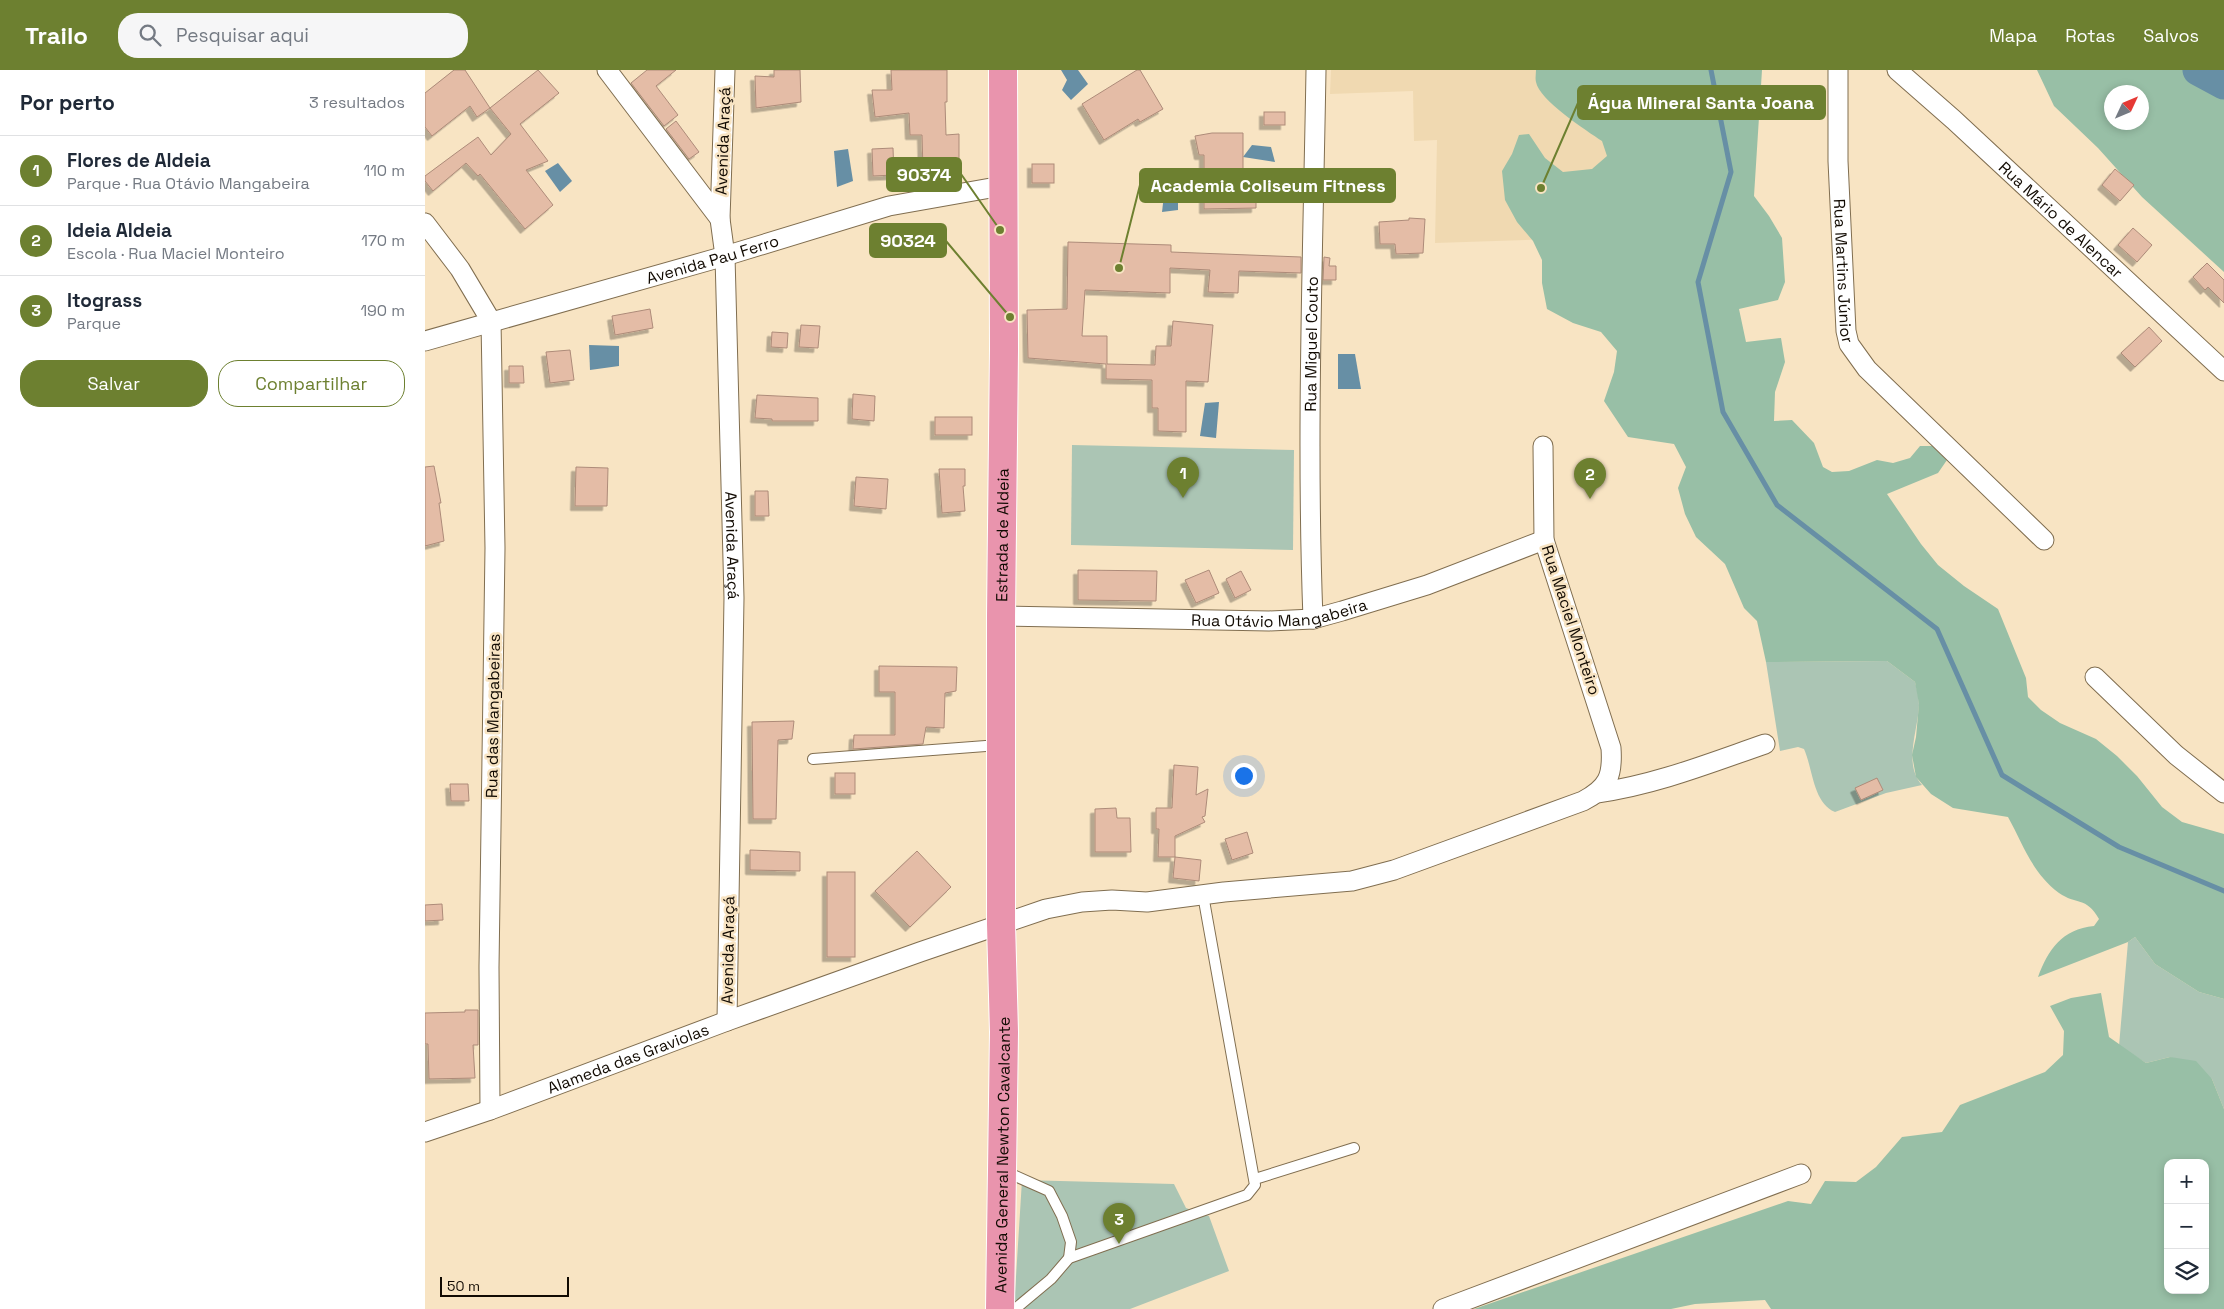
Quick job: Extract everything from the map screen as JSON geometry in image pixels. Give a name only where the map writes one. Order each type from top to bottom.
[{"type":"main road","name":"Estrada de Aldeia","points":[[1003,70],[1002,186],[1005,350],[1001,616],[1001,924],[1003,1001]]},
{"type":"main road","name":"Avenida General Newton Cavalcante","points":[[1000,1309],[1003,1001]]},
{"type":"street","points":[[607,70],[720,219]]},
{"type":"street","name":"Avenida Araçá","points":[[725,70],[720,219],[725,256],[734,598],[727,1021]]},
{"type":"street","name":"Rua Miguel Couto","points":[[1313,619],[1309,509],[1309,392],[1316,70]]},
{"type":"street","name":"Rua Martins Júnior","points":[[1838,70],[1838,161],[1846,331],[1849,344],[1867,369],[2044,540]]},
{"type":"street","name":"Rua Mário de Alencar","points":[[1897,70],[1954,120],[2224,372]]},
{"type":"street","name":"Avenida Pau Ferro","points":[[425,341],[725,256],[889,206],[1002,186]]},
{"type":"street","points":[[425,223],[459,269],[491,321]]},
{"type":"street","name":"Rua das Mangabeiras","points":[[490,1110],[489,967],[495,548],[491,321]]},
{"type":"street","name":"Rua Maciel Monteiro","points":[[1543,446],[1544,540],[1607,732],[1612,763],[1605,786],[1597,793]]},
{"type":"street","name":"Rua Otávio Mangabeira","points":[[1001,616],[1269,621],[1313,619],[1427,585],[1544,540]]},
{"type":"street","points":[[2095,677],[2176,755],[2224,793]]},
{"type":"street","name":"Alameda das Graviolas","points":[[425,1132],[490,1110],[727,1021],[1001,924],[1065,904],[1112,900],[1147,902],[1352,881],[1374,876],[1574,804],[1597,793],[1626,789],[1656,781],[1765,744]]},
{"type":"street","points":[[1443,1309],[1801,1174]]},
{"type":"lane","points":[[813,758],[1002,745]]},
{"type":"lane","points":[[1015,1309],[1051,1279],[1069,1258],[1247,1194],[1255,1185],[1203,895]]},
{"type":"lane","points":[[1255,1178],[1354,1148]]},
{"type":"lane","points":[[1002,1170],[1049,1191],[1062,1216],[1071,1242],[1069,1258]]},
{"type":"shaded area","points":[[1331,70],[1643,70],[1647,236],[1435,243],[1437,140],[1414,141],[1413,91],[1330,94]]},
{"type":"green space","points":[[1536,70],[1762,70],[1754,196],[1782,238],[1785,282],[1778,300],[1739,309],[1746,342],[1781,338],[1785,362],[1775,392],[1774,421],[1792,420],[1814,443],[1823,467],[1832,472],[1849,471],[1877,460],[1893,463],[1910,458],[1920,446],[1932,446],[1947,460],[1938,473],[1887,494],[1921,544],[1938,565],[1964,586],[1998,609],[2026,678],[2028,697],[2041,710],[2060,723],[2096,739],[2117,756],[2137,776],[2162,807],[2182,822],[2224,834],[2224,999],[2199,992],[2155,964],[2135,937],[2128,942],[2038,977],[2046,958],[2065,936],[2073,931],[2094,926],[2099,919],[2090,907],[2065,897],[2050,885],[2029,858],[2008,817],[1953,808],[1931,794],[1916,777],[1912,755],[1916,737],[1919,704],[1915,682],[1887,661],[1766,662],[1757,621],[1744,608],[1725,564],[1696,537],[1685,514],[1678,488],[1686,467],[1674,444],[1628,437],[1604,401],[1614,372],[1617,351],[1601,332],[1573,323],[1547,309],[1542,283],[1542,260],[1533,241],[1517,222],[1505,200],[1502,171],[1512,154],[1519,135],[1529,134],[1545,158],[1563,172],[1592,169],[1607,156],[1602,141],[1554,106],[1545,97],[1536,82]]},
{"type":"green space","points":[[2037,70],[2224,70],[2224,272],[2142,197],[2098,148],[2054,106]]},
{"type":"green space","points":[[1072,445],[1294,450],[1293,550],[1071,545]]},
{"type":"green space","points":[[1887,661],[1915,682],[1919,705],[1912,757],[1916,777],[1922,785],[1886,793],[1835,812],[1828,808],[1818,793],[1804,749],[1798,747],[1780,751],[1766,662]]},
{"type":"green space","points":[[2135,937],[2155,964],[2199,992],[2224,999],[2224,1109],[2212,1079],[2170,1057],[2146,1063],[2119,1046],[2128,942]]},
{"type":"green space","points":[[2101,993],[2109,1037],[2146,1063],[2170,1057],[2196,1061],[2212,1079],[2224,1109],[2224,1309],[1771,1309],[1765,1300],[1695,1304],[1671,1309],[1474,1309],[1788,1201],[1811,1204],[1825,1181],[1856,1182],[1876,1167],[1902,1137],[1942,1132],[1960,1105],[2045,1072],[2063,1055],[2064,1031],[2050,1006],[2071,998]]},
{"type":"green space","points":[[1022,1180],[1174,1184],[1186,1208],[1209,1216],[1229,1271],[1130,1309],[1014,1309]]},
{"type":"water","points":[[1061,70],[1078,70],[1088,84],[1071,100],[1062,90],[1067,80]]},
{"type":"water","points":[[1252,145],[1271,147],[1275,162],[1243,157]]},
{"type":"water","points":[[848,149],[853,181],[837,187],[834,151]]},
{"type":"water","points":[[558,163],[572,181],[560,192],[545,171]]},
{"type":"water","points":[[1166,178],[1178,178],[1178,210],[1162,212]]},
{"type":"water","points":[[589,345],[619,346],[619,366],[590,370]]},
{"type":"water","points":[[1338,354],[1355,354],[1361,389],[1338,389]]},
{"type":"water","points":[[1219,402],[1216,438],[1200,436],[1205,403]]},
{"type":"building","points":[[454,70],[465,70],[490,108],[477,117],[470,106],[432,136],[425,127],[425,93]]},
{"type":"building","points":[[538,70],[559,93],[520,124],[548,161],[526,170],[553,205],[525,229],[480,174],[478,176],[466,163],[433,191],[425,181],[425,176],[456,153],[478,137],[491,155],[511,134],[490,108]]},
{"type":"building","points":[[647,70],[676,70],[656,86],[678,115],[664,126],[631,83]]},
{"type":"building","points":[[774,70],[800,70],[801,102],[756,108],[755,76],[774,77]]},
{"type":"building","points":[[891,70],[947,70],[947,102],[945,102],[946,135],[959,134],[959,163],[948,163],[948,171],[923,171],[922,135],[910,135],[909,113],[875,117],[872,90],[892,90]]},
{"type":"building","points":[[1137,70],[1140,70],[1163,109],[1140,122],[1138,119],[1104,140],[1082,104]]},
{"type":"building","points":[[1264,112],[1285,112],[1285,125],[1264,125]]},
{"type":"building","points":[[676,121],[699,152],[689,159],[666,129]]},
{"type":"building","points":[[1212,133],[1243,133],[1243,171],[1256,171],[1256,208],[1204,209],[1204,155],[1199,155],[1195,136]]},
{"type":"building","points":[[893,148],[894,175],[873,176],[872,149]]},
{"type":"building","points":[[1032,164],[1054,164],[1054,183],[1032,183]]},
{"type":"building","points":[[2115,169],[2134,185],[2120,201],[2102,185]]},
{"type":"building","points":[[1409,218],[1425,219],[1423,253],[1396,254],[1395,244],[1380,244],[1379,222],[1409,220]]},
{"type":"building","points":[[2133,228],[2152,245],[2137,262],[2118,245]]},
{"type":"building","points":[[1068,242],[1171,245],[1171,252],[1301,257],[1301,273],[1239,271],[1238,293],[1208,292],[1210,270],[1170,268],[1170,293],[1085,290],[1082,336],[1107,336],[1107,364],[1155,365],[1156,346],[1171,346],[1173,321],[1213,325],[1208,382],[1186,381],[1186,432],[1158,431],[1158,408],[1152,408],[1152,380],[1106,379],[1106,364],[1028,358],[1027,310],[1067,309]]},
{"type":"building","points":[[1324,257],[1330,258],[1329,266],[1336,266],[1336,280],[1323,280]]},
{"type":"building","points":[[2207,263],[2224,280],[2224,303],[2208,287],[2205,290],[2193,277]]},
{"type":"building","points":[[650,309],[653,328],[615,335],[612,316]]},
{"type":"building","points":[[801,325],[820,326],[818,348],[799,347]]},
{"type":"building","points":[[2149,327],[2162,341],[2135,367],[2121,353]]},
{"type":"building","points":[[772,332],[788,333],[787,348],[771,347]]},
{"type":"building","points":[[570,350],[574,380],[550,383],[546,352]]},
{"type":"building","points":[[509,366],[523,366],[524,383],[509,383]]},
{"type":"building","points":[[853,394],[875,396],[874,421],[852,419]]},
{"type":"building","points":[[757,395],[818,398],[818,421],[772,421],[772,419],[755,418]]},
{"type":"building","points":[[935,417],[972,417],[972,435],[935,435]]},
{"type":"building","points":[[434,466],[441,503],[439,503],[444,541],[425,546],[425,467]]},
{"type":"building","points":[[576,467],[608,468],[607,506],[575,506]]},
{"type":"building","points":[[939,469],[965,469],[965,486],[963,486],[965,511],[942,513]]},
{"type":"building","points":[[856,477],[888,479],[886,509],[854,506]]},
{"type":"building","points":[[755,491],[768,491],[769,516],[755,516]]},
{"type":"building","points":[[1078,570],[1157,571],[1156,601],[1078,600]]},
{"type":"building","points":[[1209,570],[1219,593],[1196,603],[1185,580]]},
{"type":"building","points":[[1241,571],[1251,590],[1235,598],[1226,579]]},
{"type":"building","points":[[879,666],[957,667],[956,691],[945,693],[944,728],[926,727],[923,744],[853,749],[854,735],[895,735],[895,692],[879,692]]},
{"type":"building","points":[[794,721],[792,739],[778,740],[776,819],[753,819],[752,722]]},
{"type":"building","points":[[1174,765],[1198,767],[1196,795],[1208,789],[1205,816],[1202,817],[1205,822],[1175,836],[1175,857],[1158,857],[1159,829],[1156,829],[1156,808],[1172,808]]},
{"type":"building","points":[[835,773],[855,773],[855,794],[835,794]]},
{"type":"building","points":[[1877,778],[1883,790],[1861,800],[1855,788]]},
{"type":"building","points":[[450,784],[468,784],[469,801],[451,801]]},
{"type":"building","points":[[1116,808],[1117,818],[1130,818],[1131,852],[1095,852],[1095,809]]},
{"type":"building","points":[[1247,832],[1253,853],[1232,860],[1225,839]]},
{"type":"building","points":[[750,850],[800,852],[800,871],[750,870]]},
{"type":"building","points":[[917,851],[951,887],[910,927],[875,891]]},
{"type":"building","points":[[1175,857],[1201,860],[1199,881],[1173,878]]},
{"type":"building","points":[[827,872],[855,872],[855,957],[827,957]]},
{"type":"building","points":[[442,904],[443,920],[425,921],[425,905]]},
{"type":"building","points":[[465,1010],[478,1010],[478,1045],[473,1045],[475,1078],[429,1079],[428,1044],[425,1044],[425,1013],[465,1012]]},
{"type":"waterway","points":[[1711,70],[1731,172],[1698,282],[1723,412],[1777,505],[1937,629],[2002,775],[2119,847],[2224,891]]},
{"type":"waterway","points":[[2198,70],[2224,84]]},
{"type":"place","name":"Água Mineral Santa Joana","points":[[1541,188]]},
{"type":"place","name":"90374","points":[[1000,230]]},
{"type":"place","name":"Academia Coliseum Fitness","points":[[1119,268]]},
{"type":"place","name":"90324","points":[[1010,317]]},
{"type":"place","name":"Flores de Aldeia","points":[[1183,498]]},
{"type":"place","name":"Ideia Aldeia","points":[[1590,499]]},
{"type":"place","name":"Itograss","points":[[1119,1244]]}]
